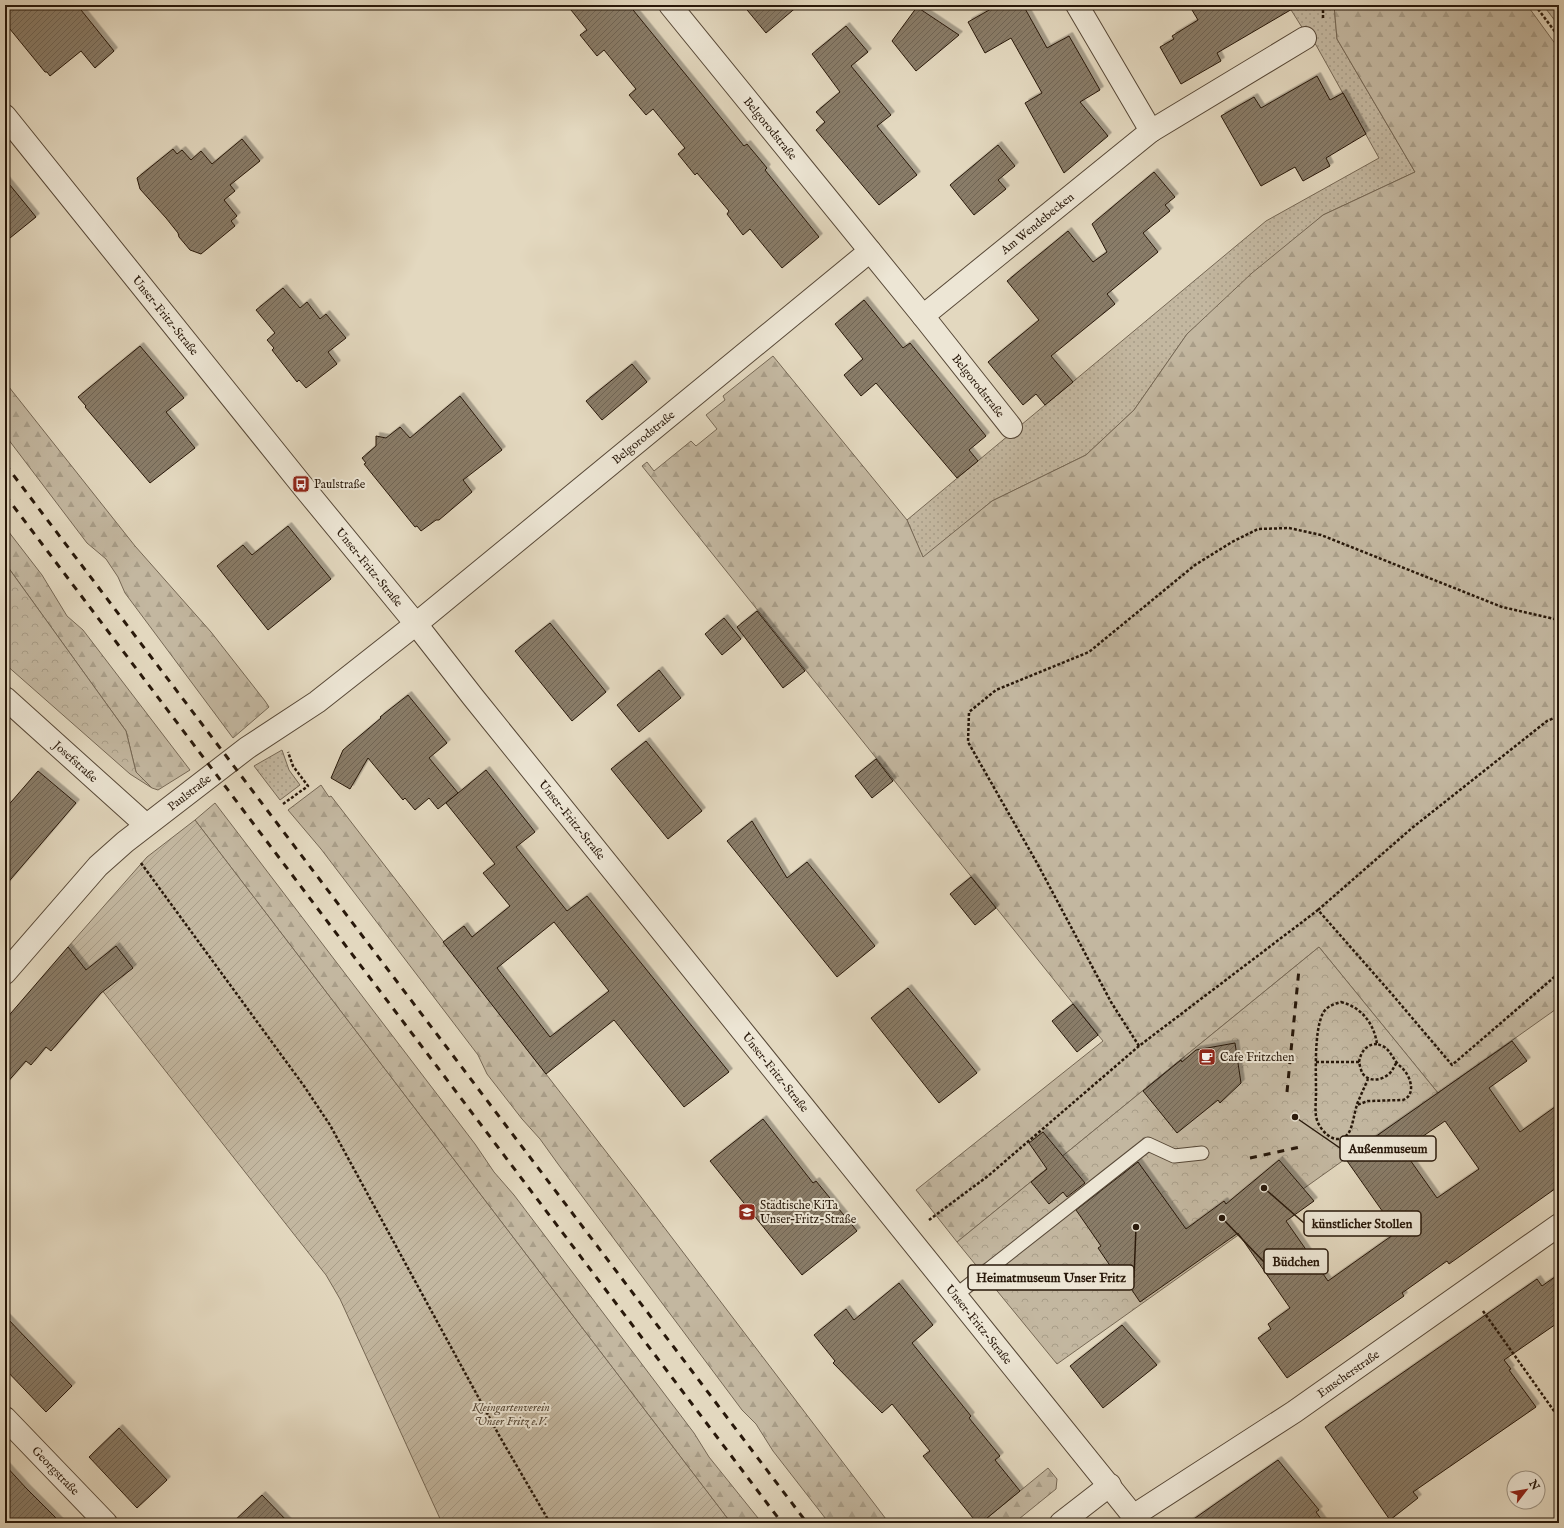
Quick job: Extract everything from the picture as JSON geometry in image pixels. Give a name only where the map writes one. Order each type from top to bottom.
[{"type":"street","name":"Belgorodstraße","points":[[670,5],[923,316],[1010,427]]},
{"type":"street","points":[[1078,5],[1151,131]]},
{"type":"street","name":"Am Wendebecken","points":[[923,316],[1151,131],[1305,38]]},
{"type":"street","name":"Unser-Fritz-Straße","points":[[5,116],[1136,1519]]},
{"type":"street","name":"Belgorodstraße","points":[[416,624],[870,251]]},
{"type":"street","name":"Paulstraße","points":[[5,973],[98,866],[125,842],[247,748],[317,702],[416,624]]},
{"type":"street","name":"Josefstraße","points":[[5,698],[146,825]]},
{"type":"street","name":"Emscherstraße","points":[[1136,1519],[1294,1412],[1559,1225]]},
{"type":"street","name":"Georgstraße","points":[[5,1418],[106,1523]]},
{"type":"street","points":[[1061,1523],[1110,1485]]},
{"type":"lane","points":[[956,1295],[1148,1144],[1174,1156],[1202,1153]]},
{"type":"path","points":[[1535,5],[1559,37]]},
{"type":"path","points":[[1139,1046],[1110,1002],[1037,863],[968,742],[969,712],[996,690],[1089,652],[1196,565],[1232,542],[1258,529],[1289,528],[1322,535],[1502,607],[1559,620]]},
{"type":"path","points":[[908,1235],[988,1176],[1139,1046],[1318,910],[1412,828],[1472,780],[1547,721],[1559,716]]},
{"type":"path","points":[[283,804],[308,786],[293,766]]},
{"type":"path","points":[[125,842],[152,876],[304,1086],[330,1125],[500,1437],[550,1523]]},
{"type":"path","points":[[1318,910],[1391,992],[1452,1065],[1559,973]]},
{"type":"path","points":[[1368,1079],[1357,1105],[1349,1132],[1344,1138],[1333,1139],[1324,1133],[1316,1118],[1316,1062],[1320,1022],[1324,1011],[1331,1005],[1341,1002],[1354,1007],[1366,1018],[1376,1033],[1378,1044]]},
{"type":"path","points":[[1357,1105],[1368,1101],[1407,1099],[1411,1089],[1410,1081],[1403,1068],[1396,1062],[1390,1050],[1384,1045],[1370,1045],[1361,1053],[1359,1062],[1363,1074],[1368,1079],[1379,1079],[1385,1077],[1394,1068],[1396,1062]]},
{"type":"path","points":[[1316,1062],[1359,1062]]},
{"type":"path","points":[[1468,1289],[1559,1418]]},
{"type":"green space","points":[[1288,5],[1334,5],[1337,39],[1415,172],[1323,215],[1187,334],[1134,410],[1086,455],[992,501],[923,558],[907,520],[1266,221],[1379,158],[1316,45],[1303,29]]},
{"type":"green space","points":[[1334,5],[1527,5],[1559,49],[1559,1007],[1438,1093],[1319,947],[957,1242],[916,1190],[1103,1041],[642,466],[647,462],[654,471],[691,441],[696,446],[717,429],[706,415],[725,400],[723,396],[773,356],[907,520],[923,557],[992,501],[1086,455],[1134,410],[1187,334],[1252,273],[1323,215],[1415,172],[1337,39]]},
{"type":"green space","points":[[1543,5],[1559,5],[1559,26]]},
{"type":"green space","points":[[5,382],[135,546],[211,632],[269,707],[233,738],[125,593],[118,577],[106,559],[87,543],[5,435]]},
{"type":"green space","points":[[5,527],[42,575],[67,616],[83,630],[190,770],[158,790],[152,788],[136,772],[126,731],[5,563]]},
{"type":"green space","points":[[5,563],[126,731],[136,772],[152,788],[130,774],[5,664]]},
{"type":"green space","points":[[282,750],[289,770],[300,785],[280,800],[254,766]]},
{"type":"green space","points":[[321,785],[638,1193],[889,1523],[829,1523],[773,1451],[756,1424],[742,1410],[540,1139],[522,1119],[487,1074],[478,1055],[321,849],[288,810]]},
{"type":"green space","points":[[215,803],[475,1144],[494,1172],[514,1195],[694,1433],[709,1457],[762,1523],[731,1523],[195,820]]},
{"type":"green space","name":"Kleingartenverein Unser Fritz e.V.","points":[[195,820],[731,1523],[442,1523],[340,1299],[326,1275],[68,947],[147,857]]},
{"type":"green space","points":[[1319,947],[1438,1093],[1057,1364],[957,1242]]},
{"type":"green space","points":[[1048,1468],[1057,1479],[1056,1489],[1014,1523],[981,1523]]},
{"type":"building","points":[[5,5],[77,5],[114,51],[95,68],[81,51],[50,76],[47,72],[45,72],[5,23]]},
{"type":"building","points":[[567,5],[629,5],[744,146],[747,144],[767,168],[765,170],[819,237],[782,268],[750,229],[743,235],[727,214],[729,211],[697,173],[695,175],[678,154],[685,148],[653,109],[646,115],[629,95],[636,89],[604,50],[597,56],[580,35],[587,30]]},
{"type":"building","points":[[743,5],[799,5],[766,33]]},
{"type":"building","points":[[998,5],[1023,5],[1047,48],[1069,36],[1100,90],[1080,102],[1108,136],[1064,173],[1025,103],[1042,93],[1011,38],[985,53],[968,22]]},
{"type":"building","points":[[1189,5],[1299,5],[1217,53],[1221,61],[1181,84],[1160,47],[1174,39],[1172,36],[1198,20]]},
{"type":"building","points":[[917,7],[959,35],[916,71],[892,41]]},
{"type":"building","points":[[846,26],[868,52],[851,66],[891,115],[877,126],[917,175],[879,205],[816,130],[825,122],[816,112],[840,92],[812,54]]},
{"type":"building","points":[[1317,76],[1330,100],[1343,93],[1366,134],[1326,158],[1330,166],[1303,181],[1295,167],[1261,186],[1221,116],[1254,97],[1261,108]]},
{"type":"building","points":[[242,139],[260,161],[230,185],[235,191],[224,200],[237,216],[231,221],[235,226],[201,254],[190,250],[166,218],[140,189],[137,178],[173,149],[177,154],[182,150],[191,160],[201,151],[212,164]]},
{"type":"building","points":[[998,145],[1015,166],[998,180],[1006,189],[974,215],[950,185]]},
{"type":"building","points":[[1154,172],[1175,197],[1165,205],[1170,211],[1143,233],[1158,252],[1107,294],[1115,304],[1051,356],[1073,382],[1045,405],[1036,394],[1023,405],[988,362],[1039,320],[1007,281],[1068,231],[1093,262],[1107,252],[1092,224]]},
{"type":"building","points":[[5,179],[36,217],[5,242]]},
{"type":"building","points":[[283,288],[300,308],[307,302],[320,319],[326,314],[346,338],[328,352],[337,364],[306,388],[299,380],[297,382],[272,350],[274,348],[267,340],[275,333],[256,310]]},
{"type":"building","points":[[864,300],[903,348],[910,343],[986,436],[969,450],[978,461],[957,478],[876,383],[861,396],[844,375],[863,359],[835,324]]},
{"type":"building","points":[[140,346],[184,398],[166,412],[195,448],[150,483],[78,397]]},
{"type":"building","points":[[632,364],[647,382],[602,420],[586,401]]},
{"type":"building","points":[[460,396],[502,450],[463,480],[472,492],[439,520],[436,520],[421,531],[417,526],[415,527],[364,464],[366,463],[362,458],[376,446],[376,436],[386,438],[400,427],[410,438]]},
{"type":"building","points":[[288,526],[331,579],[268,630],[217,566],[243,545],[252,555]]},
{"type":"building","points":[[757,611],[805,671],[783,688],[737,627]]},
{"type":"building","points":[[724,618],[741,639],[722,655],[705,634]]},
{"type":"building","points":[[550,623],[606,692],[572,721],[515,651]]},
{"type":"building","points":[[659,670],[681,698],[639,732],[617,705]]},
{"type":"building","points":[[408,695],[447,743],[429,758],[458,793],[438,809],[429,798],[415,810],[405,798],[403,800],[368,758],[350,789],[331,778],[343,750],[381,718],[380,717]]},
{"type":"building","points":[[646,741],[702,811],[668,839],[611,769]]},
{"type":"building","points":[[876,759],[893,781],[872,798],[855,776]]},
{"type":"building","points":[[486,770],[535,832],[516,847],[567,911],[587,896],[729,1072],[684,1107],[614,1020],[546,1074],[443,942],[464,926],[472,937],[510,906],[483,873],[495,864],[446,803]],"holes":[[[554,922],[609,991],[550,1037],[497,968]]]},
{"type":"building","points":[[38,771],[76,803],[5,886],[5,809]]},
{"type":"building","points":[[752,821],[787,878],[807,862],[875,946],[837,977],[727,841]]},
{"type":"building","points":[[971,877],[996,908],[975,925],[950,894]]},
{"type":"building","points":[[116,946],[133,968],[101,993],[51,1051],[46,1047],[31,1065],[26,1061],[5,1085],[5,1020],[68,947],[86,970]]},
{"type":"building","points":[[908,988],[977,1073],[939,1103],[871,1018]]},
{"type":"building","points":[[1073,1004],[1098,1035],[1077,1052],[1052,1021]]},
{"type":"building","points":[[1512,1041],[1527,1061],[1489,1088],[1520,1132],[1559,1104],[1559,1186],[1449,1264],[1447,1261],[1402,1293],[1404,1296],[1287,1378],[1258,1338],[1271,1329],[1268,1324],[1290,1308],[1238,1233],[1140,1302],[1115,1265],[1111,1267],[1098,1248],[1101,1246],[1076,1210],[1138,1162],[1186,1229],[1224,1201],[1226,1204],[1279,1160],[1314,1201],[1286,1221],[1328,1281],[1397,1232],[1345,1158]],"holes":[[[1445,1121],[1479,1169],[1437,1198],[1403,1150]]]},
{"type":"building","points":[[1235,1043],[1241,1083],[1220,1103],[1218,1100],[1177,1133],[1143,1091],[1181,1060],[1182,1062],[1196,1050]]},
{"type":"building","points":[[763,1119],[813,1183],[816,1181],[857,1231],[802,1275],[710,1161]]},
{"type":"building","points":[[1043,1132],[1085,1183],[1067,1197],[1063,1192],[1049,1204],[1031,1182],[1047,1169],[1029,1143]]},
{"type":"building","points":[[1559,1274],[1559,1322],[1504,1360],[1511,1369],[1509,1370],[1536,1407],[1413,1492],[1418,1498],[1390,1520],[1325,1427],[1537,1279],[1542,1286]]},
{"type":"building","points":[[899,1283],[933,1325],[912,1343],[971,1416],[969,1418],[1000,1456],[995,1460],[1020,1491],[981,1523],[977,1523],[923,1456],[930,1451],[892,1404],[882,1413],[833,1363],[835,1361],[814,1335],[846,1309],[854,1320]]},
{"type":"building","points":[[5,1316],[72,1386],[46,1412],[5,1369]]},
{"type":"building","points":[[1122,1325],[1157,1365],[1103,1408],[1070,1366]]},
{"type":"building","points":[[119,1428],[167,1480],[137,1508],[89,1457]]},
{"type":"building","points":[[1278,1460],[1319,1510],[1316,1512],[1324,1523],[1188,1523]]},
{"type":"building","points":[[5,1465],[26,1488],[61,1523],[5,1523]]},
{"type":"building","points":[[262,1495],[289,1523],[232,1523]]},
{"type":"railway","points":[[5,464],[807,1523]]},
{"type":"railway","points":[[5,495],[782,1523]]},
{"type":"railway","points":[[1287,1092],[1299,969]]},
{"type":"railway","points":[[1250,1158],[1300,1147]]},
{"type":"place","name":"Paulstraße","points":[[301,484]]},
{"type":"place","name":"Cafe Fritzchen","points":[[1207,1057]]},
{"type":"place","name":"Außenmuseum","points":[[1295,1117]]},
{"type":"place","name":"künstlicher Stollen","points":[[1264,1188]]},
{"type":"place","name":"Städtische KiTa Unser–Fritz-Straße","points":[[747,1212]]},
{"type":"place","name":"Büdchen","points":[[1222,1218]]},
{"type":"place","name":"Heimatmuseum Unser Fritz","points":[[1136,1227]]}]
